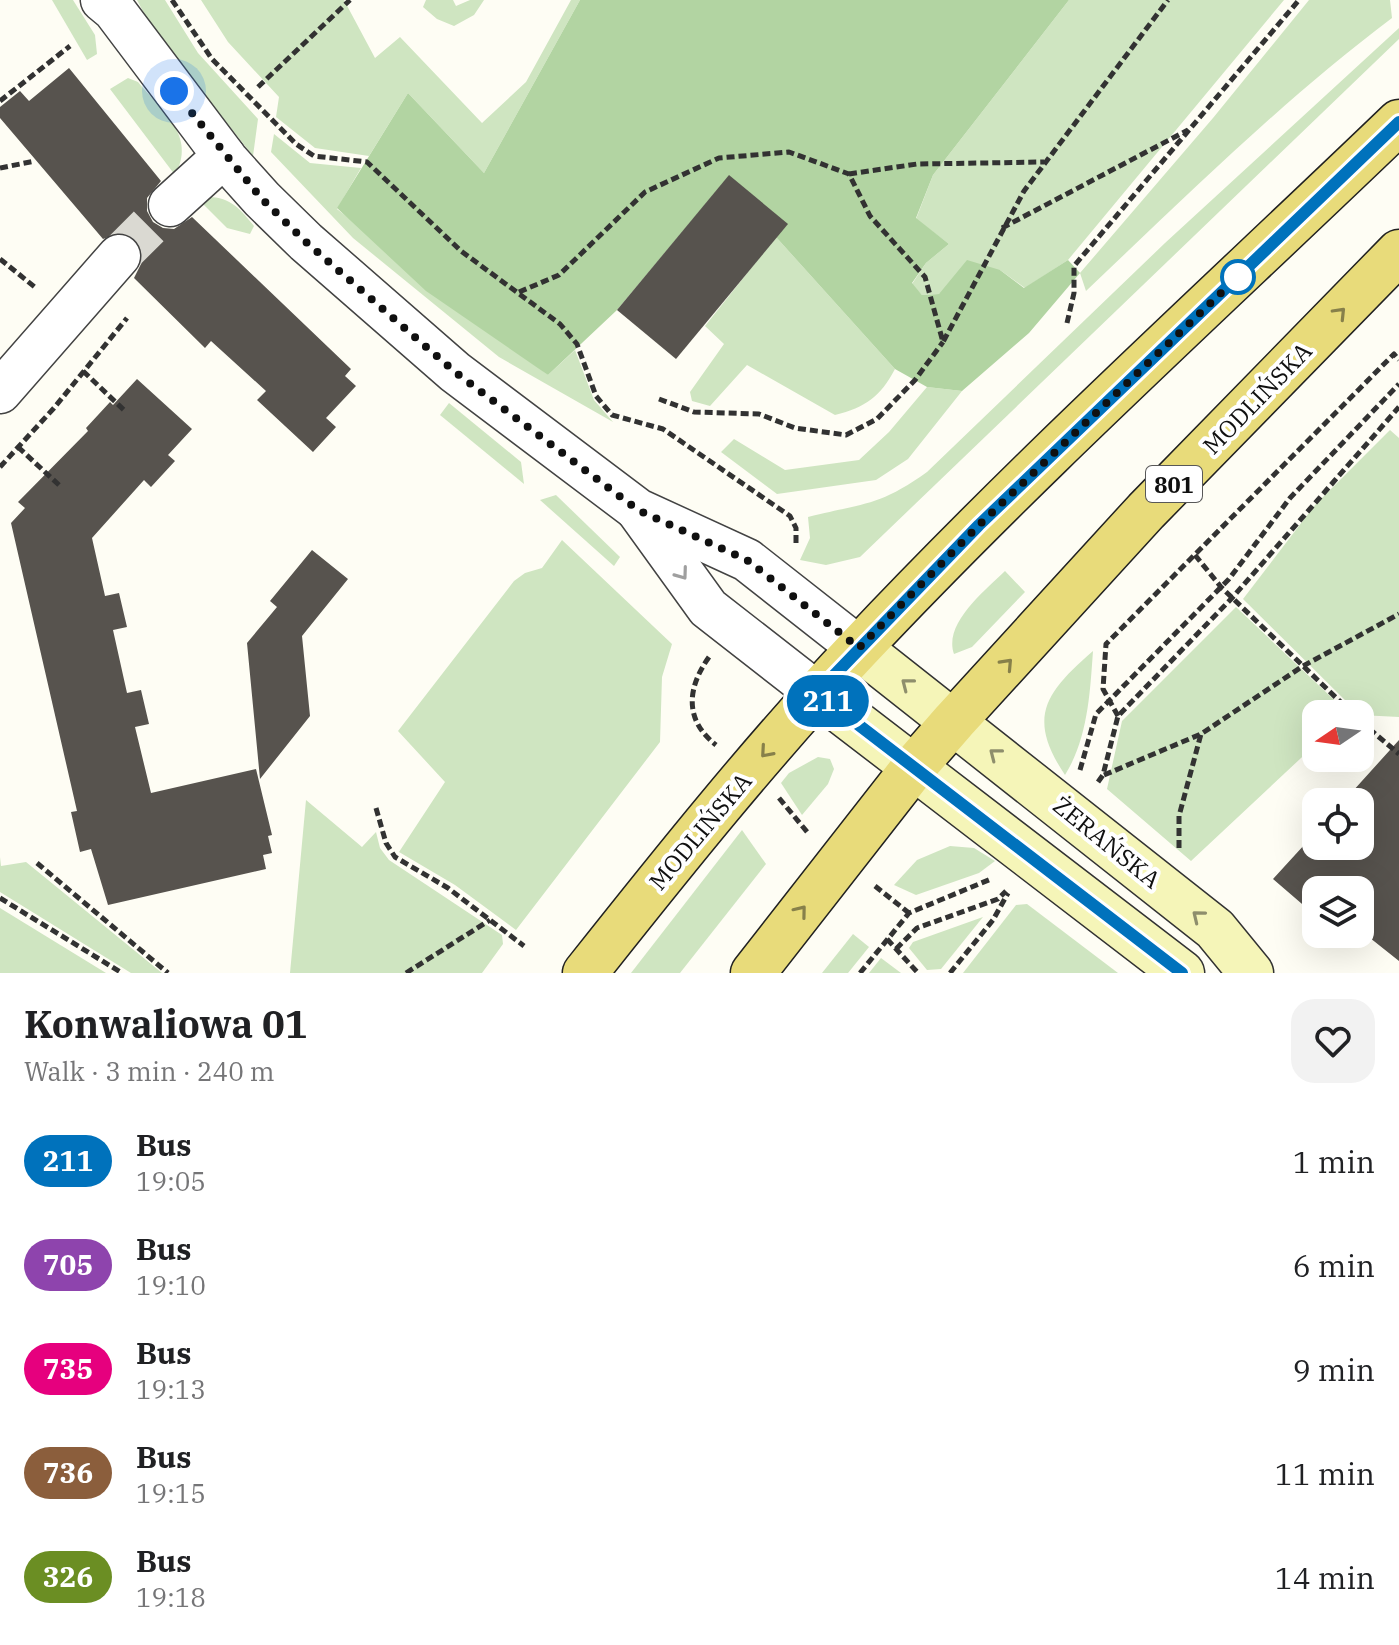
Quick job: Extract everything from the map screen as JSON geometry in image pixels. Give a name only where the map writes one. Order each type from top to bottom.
[{"type":"main road","name":"MODLIŃSKA","points":[[585,973],[724,798],[859,648],[979,525],[1399,122]]},
{"type":"main road","name":"MODLIŃSKA","points":[[753,973],[914,767],[954,721],[1146,511],[1399,252]]},
{"type":"street","points":[[109,3],[224,156],[306,242],[455,372],[638,510],[747,560],[954,721]]},
{"type":"street","points":[[170,205],[224,156]]},
{"type":"street","points":[[0,392],[119,256]]},
{"type":"street","points":[[638,510],[708,608],[1182,973]]},
{"type":"street","name":"ŻERAŃSKA","points":[[954,721],[1077,794],[1215,929],[1251,973]]},
{"type":"path","points":[[172,0],[212,59],[266,118]]},
{"type":"path","points":[[258,87],[350,0]]},
{"type":"path","points":[[659,399],[694,412],[759,414],[795,428],[846,435],[877,419],[915,380],[943,342],[1001,229],[1045,162],[1168,0]]},
{"type":"path","points":[[1067,323],[1074,293],[1074,266],[1299,0]]},
{"type":"path","points":[[0,101],[70,46]]},
{"type":"path","points":[[1001,229],[1193,127]]},
{"type":"path","points":[[519,292],[559,275],[645,192],[719,158],[789,152],[849,174],[917,164],[1045,162]]},
{"type":"path","points":[[0,168],[35,161]]},
{"type":"path","points":[[849,174],[870,216],[925,277],[943,342]]},
{"type":"path","points":[[0,467],[127,318]]},
{"type":"path","points":[[1118,716],[1103,689],[1106,644],[1394,354],[1399,360]]},
{"type":"path","points":[[83,371],[126,412]]},
{"type":"path","points":[[1399,384],[1290,498],[1221,587],[1096,714],[1073,786],[1077,794],[1103,775],[1201,734],[1303,666],[1399,614]]},
{"type":"path","points":[[1103,775],[1118,716],[1232,598],[1399,407]]},
{"type":"path","points":[[18,447],[59,485]]},
{"type":"path","points":[[1195,555],[1221,587],[1338,700]]},
{"type":"path","points":[[1374,733],[1399,754]]},
{"type":"path","points":[[1179,853],[1179,816],[1201,734]]},
{"type":"path","points":[[376,808],[386,843],[395,857],[448,888],[524,946]]},
{"type":"path","points":[[860,973],[909,913],[982,885],[1005,870],[1022,850]]},
{"type":"path","points":[[37,863],[168,973]]},
{"type":"path","points":[[896,949],[917,928],[998,899],[1014,883],[993,920],[950,973]]},
{"type":"path","points":[[0,898],[122,973]]},
{"type":"path","points":[[406,973],[490,920]]},
{"type":"path","points":[[887,939],[918,973]]},
{"type":"green space","points":[[52,0],[73,0],[95,35],[97,54],[87,60]]},
{"type":"green space","points":[[137,0],[165,0],[198,53],[258,119],[253,156],[154,32]]},
{"type":"green space","points":[[201,0],[344,0],[375,58],[400,37],[482,123],[526,82],[571,0],[580,0],[484,173],[408,93],[369,156],[315,148],[276,117],[279,97],[228,42]]},
{"type":"green space","points":[[426,0],[453,0],[456,6],[470,0],[484,0],[474,15],[454,26],[437,19],[423,7]]},
{"type":"green space","points":[[580,0],[1069,0],[933,175],[916,218],[949,244],[926,263],[912,283],[922,295],[939,294],[967,260],[1000,270],[1024,288],[1068,260],[1080,273],[1029,333],[962,391],[927,387],[895,369],[776,237],[729,176],[617,310],[548,375],[426,291],[337,208],[408,93],[484,173]]},
{"type":"green space","points":[[1069,0],[1284,0],[1068,260],[1025,288],[1000,270],[939,294],[922,295],[912,284],[926,263],[949,244],[916,219],[933,175]]},
{"type":"green space","points":[[1309,0],[1390,0],[1392,18],[1273,116],[1086,291],[1080,273]]},
{"type":"green space","points":[[1399,28],[1399,39],[860,557],[826,565],[800,560],[810,538],[808,517],[882,498],[927,472],[1165,243]]},
{"type":"green space","points":[[128,78],[138,82],[174,125],[182,148],[175,175],[110,89]]},
{"type":"green space","points":[[274,134],[310,163],[361,168],[337,209],[548,375],[575,350],[594,400],[613,422],[499,357],[353,238],[271,152]]},
{"type":"green space","points":[[208,197],[223,199],[240,210],[254,226],[250,234],[227,228],[199,200]]},
{"type":"green space","points":[[776,237],[895,369],[878,394],[864,404],[835,415],[747,365],[710,406],[692,401],[690,392],[724,344],[705,326]]},
{"type":"green space","points":[[927,387],[962,391],[908,459],[876,480],[777,494],[721,452],[734,439],[785,470],[859,460],[889,432]]},
{"type":"green space","points":[[449,403],[521,462],[524,484],[440,415]]},
{"type":"green space","points":[[1390,430],[1399,438],[1399,717],[1374,716],[1374,700],[1345,700],[1243,599],[1315,505]]},
{"type":"green space","points":[[556,495],[620,557],[614,566],[540,500]]},
{"type":"green space","points":[[562,540],[672,644],[662,677],[660,742],[516,930],[455,885],[399,852],[445,782],[398,731],[514,581],[525,573],[542,568]]},
{"type":"green space","points":[[1005,571],[1025,592],[972,647],[954,654],[952,642],[960,619]]},
{"type":"green space","points":[[1236,607],[1334,700],[1302,700],[1302,757],[1191,861],[1107,789],[1122,721]]},
{"type":"green space","points":[[1093,651],[1083,731],[1065,775],[1046,737],[1044,721],[1047,707],[1063,680]]},
{"type":"green space","points":[[818,757],[830,759],[834,769],[828,784],[802,815],[781,783],[789,773]]},
{"type":"green space","points":[[306,800],[362,847],[376,832],[380,848],[389,860],[502,935],[503,944],[482,973],[290,973]]},
{"type":"green space","points":[[742,830],[766,864],[680,973],[631,973]]},
{"type":"green space","points":[[950,846],[974,848],[995,861],[979,873],[916,895],[894,885],[917,860]]},
{"type":"green space","points":[[0,857],[1,866],[26,862],[162,973],[131,973],[0,892]]},
{"type":"green space","points":[[1027,904],[1118,973],[963,973],[1016,905]]},
{"type":"green space","points":[[0,908],[106,973],[0,973]]},
{"type":"green space","points":[[983,917],[941,969],[927,970],[909,948],[913,942]]},
{"type":"green space","points":[[853,934],[869,947],[848,973],[822,973]]},
{"type":"green space","points":[[881,958],[901,973],[869,973]]},
{"type":"building","points":[[69,68],[161,181],[147,198],[147,211],[153,222],[163,228],[174,229],[192,217],[351,369],[345,376],[356,386],[326,418],[336,427],[313,452],[257,400],[266,391],[211,341],[205,348],[134,278],[143,260],[142,249],[135,239],[123,232],[103,239],[0,118],[0,107],[20,91],[29,101]]},
{"type":"building","points":[[729,175],[788,224],[676,359],[617,310]]},
{"type":"building","points":[[137,379],[192,429],[168,455],[175,461],[151,487],[144,480],[92,538],[105,596],[119,593],[127,627],[113,630],[127,693],[141,690],[149,724],[135,727],[151,793],[256,769],[272,835],[268,836],[272,853],[263,855],[266,869],[108,905],[91,849],[80,852],[71,812],[77,811],[11,523],[25,508],[18,502],[88,431],[86,428],[110,402],[113,405]]},
{"type":"building","points":[[312,550],[348,579],[302,636],[310,716],[260,779],[247,643],[277,607],[270,601]]},
{"type":"building","points":[[1399,740],[1399,961],[1374,941],[1374,876],[1302,876],[1302,904],[1273,879],[1302,847],[1302,860],[1374,860],[1374,788],[1356,788],[1370,772],[1374,772],[1374,768]]},
{"type":"tunnel","points":[[119,256],[170,205]]},
{"type":"bus line","name":"211","points":[[1182,973],[817,693],[979,525],[1399,122]]},
{"type":"route","points":[[174,91],[227,160],[262,199],[306,242],[455,372],[638,510],[747,560],[859,648],[979,525],[1244,271],[1238,277]]}]
